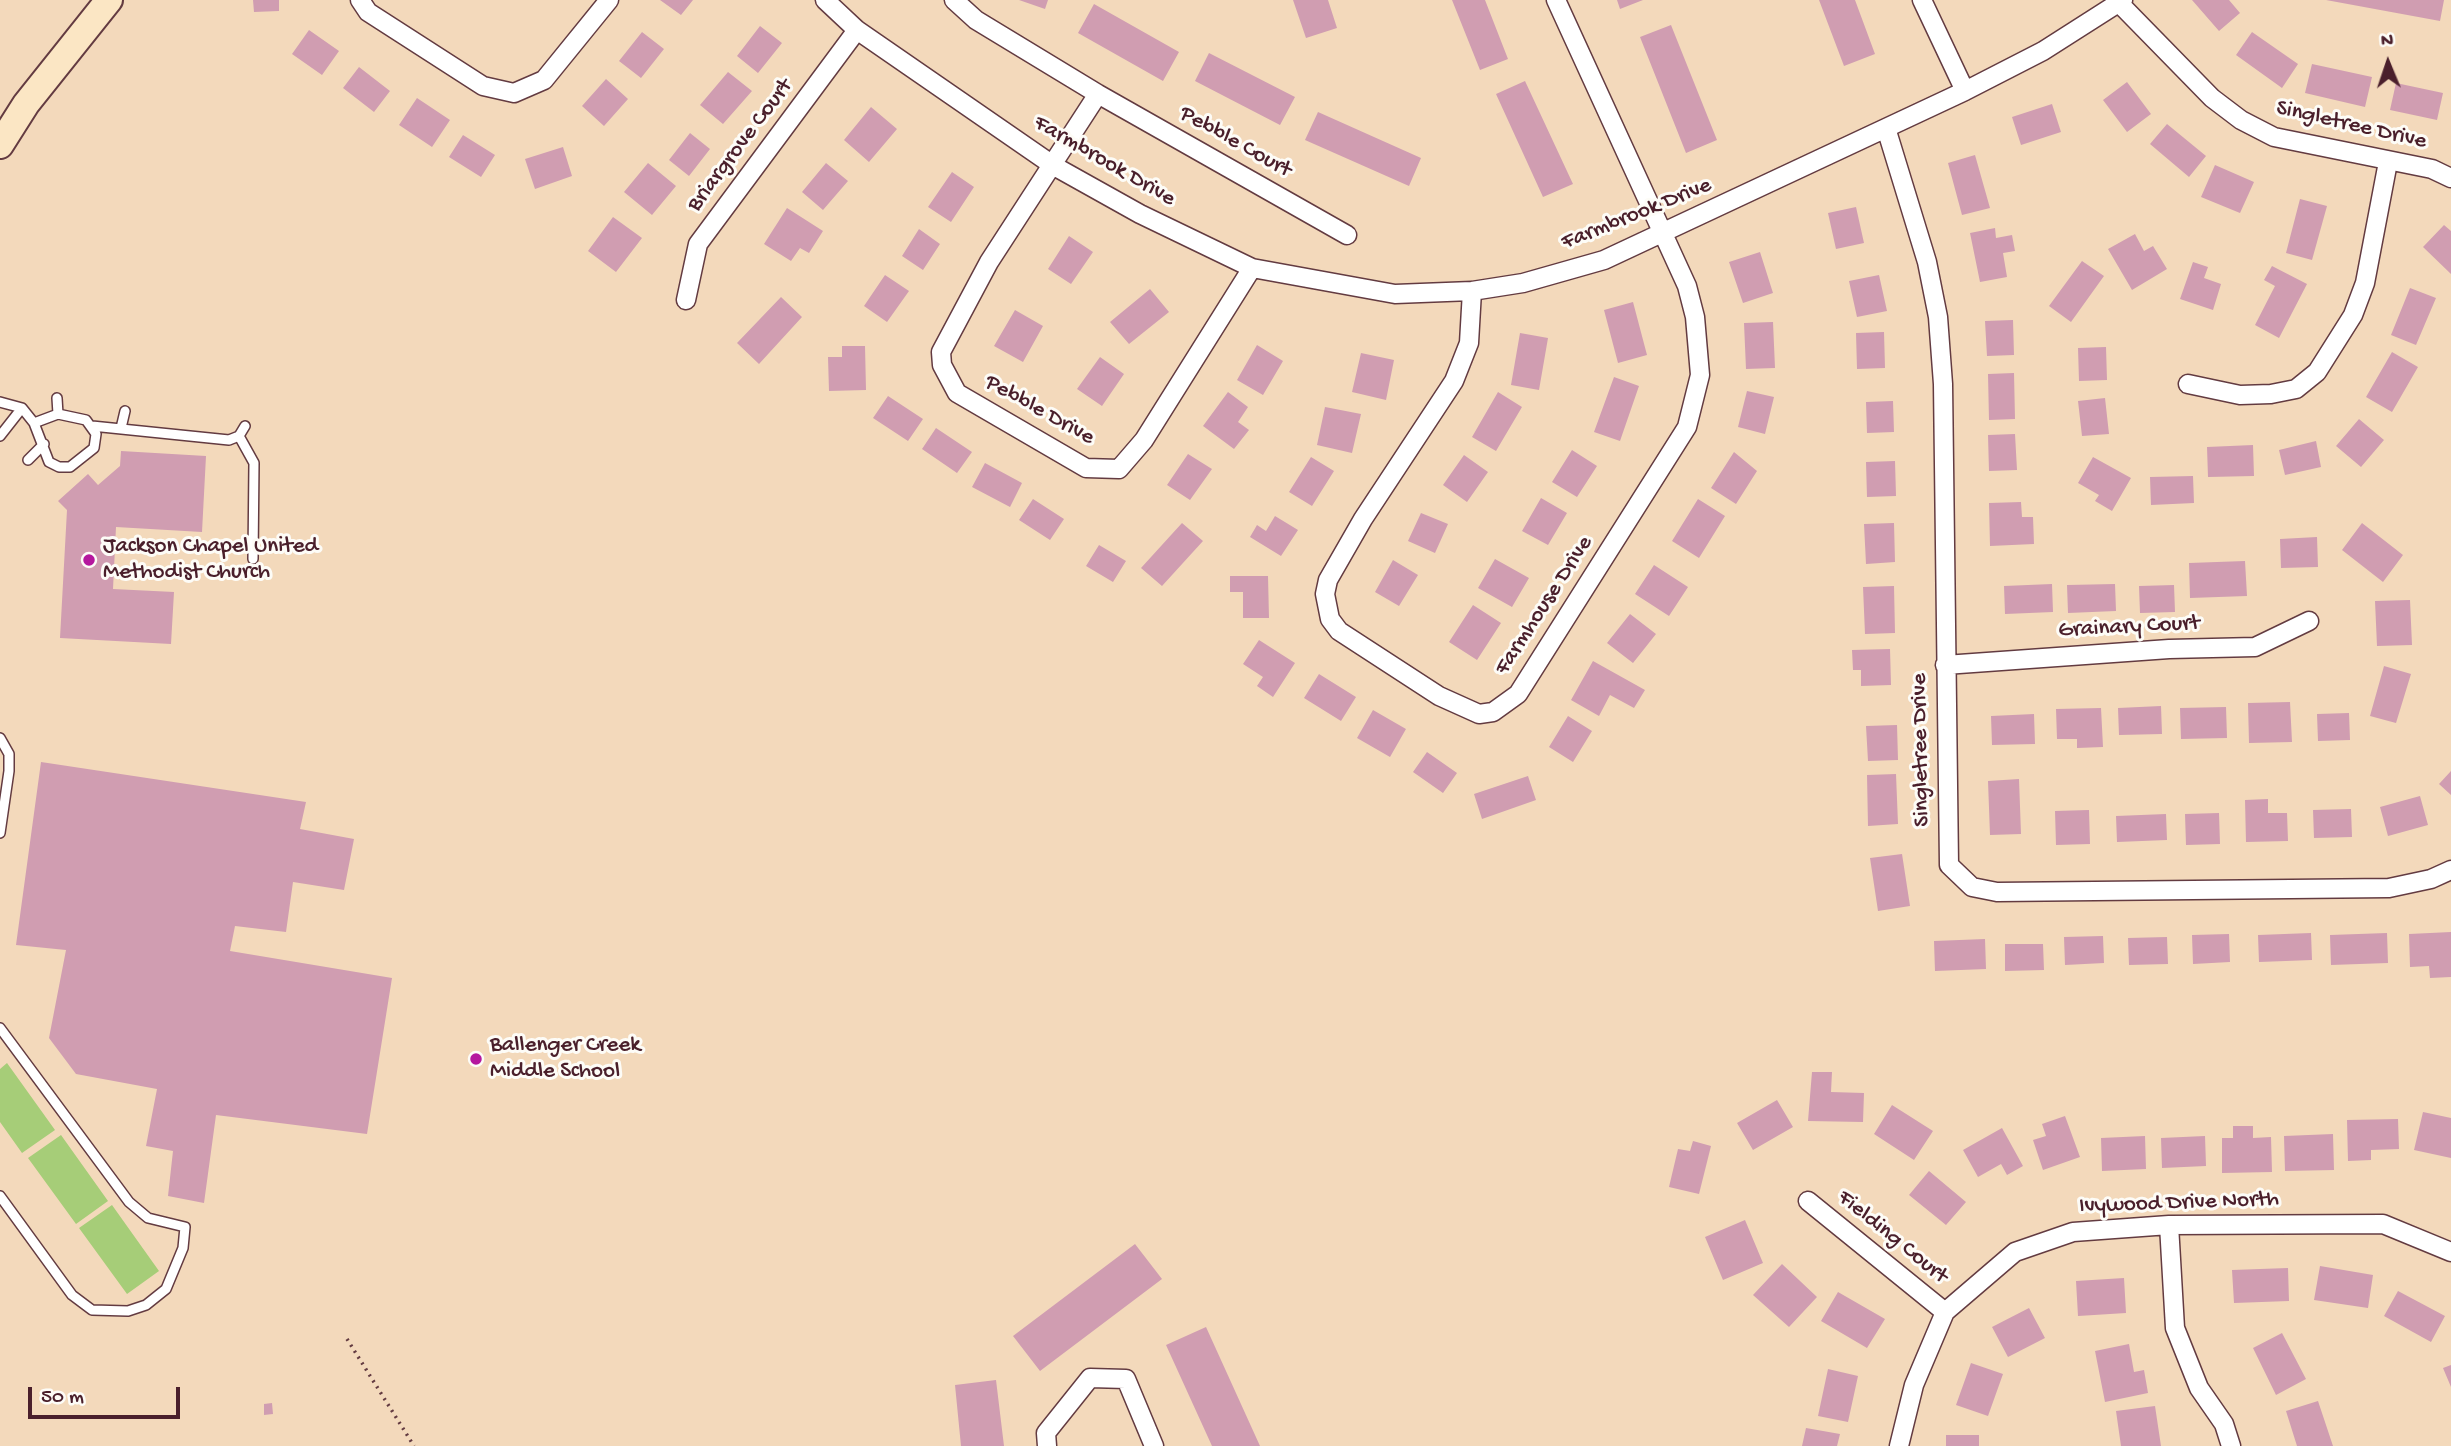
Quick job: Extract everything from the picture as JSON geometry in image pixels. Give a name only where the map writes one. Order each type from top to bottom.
[{"type":"main road","points":[[0,145],[26,104],[109,0]]},
{"type":"street","points":[[360,0],[368,12],[483,86],[514,93],[544,80],[609,0]]},
{"type":"street","name":"Farmbrook Drive","points":[[825,0],[857,30],[1054,166],[1140,214],[1252,268],[1395,294],[1472,291],[1523,283],[1604,260],[1663,235],[1965,91],[2043,51],[2122,2]]},
{"type":"street","name":"Pebble Court","points":[[954,0],[976,20],[1098,94],[1347,235]]},
{"type":"street","points":[[1556,0],[1663,235]]},
{"type":"street","points":[[1922,0],[1965,91]]},
{"type":"street","name":"Singletree Drive","points":[[2122,2],[2212,98],[2241,120],[2274,137],[2432,169],[2451,178]]},
{"type":"street","name":"Briargrove Court","points":[[686,300],[698,244],[857,30]]},
{"type":"street","points":[[1054,166],[1098,94]]},
{"type":"street","name":"Singletree Drive","points":[[1885,128],[1927,262],[1938,317],[1943,384],[1949,865],[1972,887],[1997,892],[2389,888],[2431,879],[2451,870]]},
{"type":"street","points":[[2188,384],[2240,395],[2272,394],[2296,389],[2317,372],[2353,315],[2365,283],[2388,162]]},
{"type":"street","name":"Pebble Drive","points":[[1054,166],[989,262],[941,352],[942,365],[957,393],[1086,468],[1118,469],[1144,440],[1252,268]]},
{"type":"street","name":"Farmhouse Drive","points":[[1472,291],[1469,343],[1454,381],[1363,519],[1328,580],[1325,594],[1330,619],[1339,631],[1439,696],[1479,714],[1493,712],[1518,694],[1687,427],[1700,374],[1695,317],[1687,286],[1663,235]]},
{"type":"street","name":"Grainary Court","points":[[1945,666],[2169,649],[2255,647],[2309,621]]},
{"type":"street","name":"Fielding Court","points":[[1808,1201],[1945,1312]]},
{"type":"street","name":"Ivywood Drive North","points":[[1899,1446],[1914,1385],[1945,1312],[2015,1252],[2073,1232],[2169,1225],[2382,1224],[2451,1252]]},
{"type":"street","points":[[2169,1225],[2175,1328],[2199,1388],[2224,1424],[2231,1446]]},
{"type":"street","points":[[1047,1446],[1046,1433],[1090,1378],[1126,1379],[1154,1446]]},
{"type":"lane","points":[[57,398],[58,414]]},
{"type":"lane","points":[[0,402],[22,408],[34,423],[49,462],[59,467],[70,467],[94,448],[96,434],[86,420],[58,414],[34,423]]},
{"type":"lane","points":[[0,436],[22,408]]},
{"type":"lane","points":[[121,428],[125,411]]},
{"type":"lane","points":[[92,426],[229,440],[239,436],[245,426]]},
{"type":"lane","points":[[239,436],[254,463],[253,559]]},
{"type":"lane","points":[[28,460],[44,444]]},
{"type":"lane","points":[[0,738],[9,754],[9,771],[0,832]]},
{"type":"lane","points":[[0,1028],[129,1202],[148,1218],[185,1227],[183,1248],[166,1289],[146,1306],[128,1311],[92,1310],[72,1295],[0,1196]]},
{"type":"path","points":[[347,1339],[414,1446]]},
{"type":"green space","points":[[7,1063],[55,1130],[22,1153],[0,1122],[0,1069]]},
{"type":"green space","points":[[61,1135],[108,1201],[76,1224],[28,1158]]},
{"type":"green space","points":[[112,1205],[159,1271],[127,1294],[79,1228]]},
{"type":"building","points":[[253,0],[279,0],[279,11],[254,12]]},
{"type":"building","points":[[660,0],[693,0],[681,15]]},
{"type":"building","points":[[1019,0],[1048,0],[1045,9]]},
{"type":"building","points":[[1293,0],[1328,0],[1337,28],[1306,38]]},
{"type":"building","points":[[1452,0],[1485,0],[1508,59],[1480,70]]},
{"type":"building","points":[[1617,0],[1643,0],[1620,9]]},
{"type":"building","points":[[1819,0],[1855,0],[1875,54],[1844,66]]},
{"type":"building","points":[[2192,0],[2229,0],[2240,13],[2219,31]]},
{"type":"building","points":[[2326,0],[2444,0],[2440,21]]},
{"type":"building","points":[[1094,4],[1179,52],[1163,81],[1078,33]]},
{"type":"building","points":[[1671,25],[1717,140],[1686,153],[1640,37]]},
{"type":"building","points":[[760,26],[782,43],[758,73],[737,56]]},
{"type":"building","points":[[309,30],[339,51],[322,75],[292,54]]},
{"type":"building","points":[[642,32],[664,49],[641,78],[619,61]]},
{"type":"building","points":[[2252,32],[2298,64],[2282,88],[2236,55]]},
{"type":"building","points":[[1209,53],[1295,97],[1280,125],[1195,81]]},
{"type":"building","points":[[2312,64],[2372,77],[2365,107],[2305,93]]},
{"type":"building","points":[[359,67],[390,91],[374,112],[343,88]]},
{"type":"building","points":[[728,72],[752,91],[723,124],[700,105]]},
{"type":"building","points":[[606,79],[628,99],[604,126],[582,106]]},
{"type":"building","points":[[1525,81],[1573,184],[1543,197],[1496,94]]},
{"type":"building","points":[[2127,82],[2151,114],[2127,132],[2103,100]]},
{"type":"building","points":[[2396,83],[2443,93],[2437,120],[2390,110]]},
{"type":"building","points":[[417,98],[450,120],[432,147],[399,125]]},
{"type":"building","points":[[2052,104],[2061,132],[2021,145],[2012,117]]},
{"type":"building","points":[[871,107],[897,129],[869,162],[844,140]]},
{"type":"building","points":[[1318,112],[1421,158],[1409,186],[1305,140]]},
{"type":"building","points":[[2167,124],[2206,156],[2189,177],[2150,144]]},
{"type":"building","points":[[690,133],[710,149],[689,176],[669,160]]},
{"type":"building","points":[[463,135],[495,155],[481,177],[449,157]]},
{"type":"building","points":[[563,147],[572,176],[535,189],[525,159]]},
{"type":"building","points":[[1975,155],[1990,208],[1962,215],[1948,163]]},
{"type":"building","points":[[648,163],[676,186],[652,215],[624,192]]},
{"type":"building","points":[[826,163],[848,181],[823,210],[802,192]]},
{"type":"building","points":[[2215,165],[2254,182],[2240,213],[2201,197]]},
{"type":"building","points":[[952,172],[974,187],[951,222],[928,207]]},
{"type":"building","points":[[2300,199],[2327,206],[2312,260],[2286,253]]},
{"type":"building","points":[[1856,207],[1864,243],[1836,249],[1828,213]]},
{"type":"building","points":[[787,208],[823,231],[809,253],[800,248],[791,261],[764,244]]},
{"type":"building","points":[[613,217],[642,238],[616,272],[588,251]]},
{"type":"building","points":[[2444,225],[2451,231],[2451,274],[2423,247]]},
{"type":"building","points":[[1995,228],[1996,238],[2012,235],[2015,251],[2003,253],[2007,277],[1980,282],[1970,233]]},
{"type":"building","points":[[919,229],[940,244],[923,270],[902,256]]},
{"type":"building","points":[[2135,234],[2144,251],[2153,246],[2167,269],[2132,290],[2108,249]]},
{"type":"building","points":[[1069,236],[1093,252],[1071,284],[1048,269]]},
{"type":"building","points":[[1760,252],[1773,293],[1743,303],[1729,262]]},
{"type":"building","points":[[2082,261],[2104,276],[2071,322],[2049,306]]},
{"type":"building","points":[[2193,262],[2208,267],[2204,278],[2221,284],[2213,310],[2180,299]]},
{"type":"building","points":[[2272,266],[2307,284],[2279,338],[2255,325],[2275,286],[2264,280]]},
{"type":"building","points":[[885,275],[909,291],[887,322],[864,306]]},
{"type":"building","points":[[1879,275],[1887,311],[1857,317],[1849,281]]},
{"type":"building","points":[[2410,288],[2436,298],[2416,345],[2391,335]]},
{"type":"building","points":[[1150,289],[1169,312],[1129,344],[1110,322]]},
{"type":"building","points":[[781,297],[802,317],[759,364],[737,343]]},
{"type":"building","points":[[1633,302],[1647,355],[1618,363],[1604,310]]},
{"type":"building","points":[[1015,310],[1043,326],[1023,362],[994,346]]},
{"type":"building","points":[[2013,320],[2014,355],[1987,356],[1985,321]]},
{"type":"building","points":[[1773,322],[1775,368],[1746,369],[1744,323]]},
{"type":"building","points":[[1884,332],[1885,368],[1857,369],[1856,333]]},
{"type":"building","points":[[1520,333],[1548,338],[1539,390],[1511,385]]},
{"type":"building","points":[[1257,345],[1283,361],[1263,395],[1237,380]]},
{"type":"building","points":[[842,346],[865,346],[866,390],[829,391],[828,357],[842,357]]},
{"type":"building","points":[[2106,347],[2107,380],[2079,381],[2078,348]]},
{"type":"building","points":[[2392,352],[2418,367],[2392,412],[2366,397]]},
{"type":"building","points":[[1361,353],[1394,360],[1386,400],[1352,392]]},
{"type":"building","points":[[1100,357],[1124,374],[1102,406],[1077,389]]},
{"type":"building","points":[[2014,373],[2015,419],[1989,420],[1988,374]]},
{"type":"building","points":[[1614,377],[1639,386],[1620,441],[1594,432]]},
{"type":"building","points":[[1747,391],[1774,397],[1765,434],[1738,427]]},
{"type":"building","points":[[1228,392],[1248,407],[1238,422],[1249,430],[1234,449],[1203,426]]},
{"type":"building","points":[[1498,392],[1522,407],[1496,451],[1472,437]]},
{"type":"building","points":[[888,396],[923,419],[908,441],[873,418]]},
{"type":"building","points":[[2105,398],[2109,434],[2082,436],[2078,401]]},
{"type":"building","points":[[1893,401],[1894,432],[1867,433],[1866,402]]},
{"type":"building","points":[[1325,407],[1361,414],[1352,453],[1317,445]]},
{"type":"building","points":[[2359,419],[2384,440],[2361,467],[2336,446]]},
{"type":"building","points":[[936,428],[972,452],[957,473],[922,449]]},
{"type":"building","points":[[2015,434],[2017,470],[1989,471],[1988,435]]},
{"type":"building","points":[[2316,441],[2321,467],[2285,475],[2279,450]]},
{"type":"building","points":[[2253,445],[2254,476],[2208,477],[2207,447]]},
{"type":"building","points":[[1572,450],[1597,466],[1577,497],[1552,482]]},
{"type":"building","name":"Jackson Chapel United Methodist Church","points":[[121,451],[206,456],[202,532],[116,527],[113,589],[174,592],[171,644],[60,638],[67,510],[58,501],[88,474],[98,485],[120,466]]},
{"type":"building","points":[[1734,452],[1757,471],[1736,504],[1711,488]]},
{"type":"building","points":[[1188,454],[1212,469],[1190,500],[1167,485]]},
{"type":"building","points":[[1464,455],[1488,472],[1467,502],[1443,485]]},
{"type":"building","points":[[1311,457],[1334,471],[1312,506],[1289,492]]},
{"type":"building","points":[[2093,457],[2131,478],[2112,511],[2095,501],[2099,495],[2078,483]]},
{"type":"building","points":[[1895,461],[1896,496],[1867,497],[1866,462]]},
{"type":"building","points":[[985,463],[1022,483],[1010,507],[972,487]]},
{"type":"building","points":[[2193,476],[2194,503],[2151,505],[2150,477]]},
{"type":"building","points":[[1541,498],[1567,513],[1548,545],[1522,531]]},
{"type":"building","points":[[1033,499],[1064,519],[1050,540],[1019,520]]},
{"type":"building","points":[[1698,499],[1725,516],[1699,558],[1672,541]]},
{"type":"building","points":[[2021,502],[2022,517],[2033,517],[2034,544],[1990,546],[1989,503]]},
{"type":"building","points":[[1421,513],[1448,524],[1435,553],[1408,541]]},
{"type":"building","points":[[1275,516],[1298,530],[1281,556],[1250,537],[1257,525],[1266,531]]},
{"type":"building","points":[[1182,523],[1203,541],[1162,586],[1141,568]]},
{"type":"building","points":[[1894,523],[1895,562],[1866,564],[1864,524]]},
{"type":"building","points":[[2362,523],[2403,555],[2383,582],[2342,550]]},
{"type":"building","points":[[2317,537],[2318,567],[2281,568],[2280,539]]},
{"type":"building","points":[[1099,545],[1126,561],[1113,582],[1086,566]]},
{"type":"building","points":[[1495,559],[1529,578],[1512,607],[1478,588]]},
{"type":"building","points":[[1393,560],[1418,575],[1399,606],[1375,592]]},
{"type":"building","points":[[2245,561],[2247,596],[2190,598],[2189,563]]},
{"type":"building","points":[[1654,565],[1688,587],[1669,616],[1635,594]]},
{"type":"building","points":[[1230,576],[1268,576],[1269,618],[1243,618],[1243,592],[1230,592]]},
{"type":"building","points":[[2052,584],[2053,612],[2005,614],[2004,586]]},
{"type":"building","points":[[2115,584],[2116,611],[2068,613],[2067,585]]},
{"type":"building","points":[[2174,585],[2175,612],[2140,613],[2139,586]]},
{"type":"building","points":[[1894,586],[1895,633],[1865,634],[1863,587]]},
{"type":"building","points":[[2410,600],[2412,645],[2377,646],[2375,601]]},
{"type":"building","points":[[1473,605],[1501,623],[1477,660],[1449,642]]},
{"type":"building","points":[[1630,614],[1656,634],[1633,663],[1607,643]]},
{"type":"building","points":[[1259,640],[1295,663],[1273,697],[1257,686],[1263,677],[1243,664]]},
{"type":"building","points":[[1890,649],[1891,685],[1861,686],[1861,670],[1853,670],[1852,650]]},
{"type":"building","points":[[1593,661],[1645,690],[1634,708],[1610,695],[1599,716],[1571,700]]},
{"type":"building","points":[[2384,666],[2411,674],[2396,723],[2370,716]]},
{"type":"building","points":[[1319,674],[1356,697],[1341,721],[1304,698]]},
{"type":"building","points":[[2290,702],[2292,742],[2249,743],[2248,703]]},
{"type":"building","points":[[2161,706],[2162,734],[2119,735],[2118,708]]},
{"type":"building","points":[[2226,707],[2227,738],[2181,739],[2180,708]]},
{"type":"building","points":[[2101,708],[2103,747],[2077,748],[2077,739],[2057,739],[2056,709]]},
{"type":"building","points":[[1373,710],[1406,729],[1390,757],[1357,738]]},
{"type":"building","points":[[2349,713],[2350,740],[2318,741],[2317,714]]},
{"type":"building","points":[[2034,714],[2035,744],[1992,745],[1991,716]]},
{"type":"building","points":[[1568,716],[1592,731],[1573,762],[1549,747]]},
{"type":"building","points":[[1897,725],[1898,760],[1868,761],[1866,726]]},
{"type":"building","points":[[1427,752],[1457,773],[1443,793],[1413,772]]},
{"type":"building","points":[[41,762],[306,802],[300,829],[354,839],[344,890],[293,882],[286,932],[235,926],[230,951],[392,978],[367,1134],[216,1115],[204,1203],[168,1196],[173,1151],[146,1146],[157,1089],[76,1074],[49,1038],[66,950],[16,945]]},
{"type":"building","points":[[2451,771],[2451,795],[2439,784]]},
{"type":"building","points":[[1896,774],[1898,824],[1868,826],[1867,775]]},
{"type":"building","points":[[1528,776],[1536,800],[1482,819],[1474,794]]},
{"type":"building","points":[[2019,779],[2021,834],[1990,835],[1988,781]]},
{"type":"building","points":[[2420,796],[2428,825],[2388,836],[2380,807]]},
{"type":"building","points":[[2268,799],[2268,813],[2287,813],[2288,841],[2246,842],[2245,800]]},
{"type":"building","points":[[2351,809],[2352,837],[2314,838],[2313,810]]},
{"type":"building","points":[[2089,810],[2090,844],[2056,845],[2055,811]]},
{"type":"building","points":[[2219,813],[2220,844],[2186,845],[2185,814]]},
{"type":"building","points":[[2166,814],[2167,840],[2117,842],[2116,816]]},
{"type":"building","points":[[1902,854],[1910,906],[1878,911],[1870,858]]},
{"type":"building","points":[[2451,932],[2451,977],[2430,978],[2429,966],[2410,967],[2409,934]]},
{"type":"building","points":[[2311,933],[2312,960],[2259,962],[2258,935]]},
{"type":"building","points":[[2387,933],[2388,963],[2331,965],[2330,935]]},
{"type":"building","points":[[2229,934],[2230,962],[2193,964],[2192,935]]},
{"type":"building","points":[[2103,936],[2104,963],[2065,965],[2064,937]]},
{"type":"building","points":[[2167,937],[2168,964],[2129,965],[2128,938]]},
{"type":"building","points":[[1985,939],[1986,969],[1935,971],[1934,941]]},
{"type":"building","points":[[2005,944],[2043,944],[2044,970],[2005,971]]},
{"type":"building","points":[[1812,1072],[1832,1072],[1831,1092],[1864,1093],[1863,1122],[1808,1121]]},
{"type":"building","points":[[1777,1100],[1793,1127],[1753,1150],[1737,1123]]},
{"type":"building","points":[[1892,1105],[1933,1131],[1914,1160],[1874,1134]]},
{"type":"building","points":[[2423,1112],[2451,1118],[2451,1158],[2414,1150]]},
{"type":"building","points":[[2065,1116],[2080,1157],[2043,1170],[2033,1140],[2046,1136],[2042,1124]]},
{"type":"building","points":[[2398,1119],[2399,1149],[2371,1150],[2371,1160],[2348,1161],[2347,1120]]},
{"type":"building","points":[[2233,1126],[2253,1126],[2253,1138],[2271,1137],[2272,1172],[2222,1173],[2222,1138],[2233,1138]]},
{"type":"building","points":[[2002,1128],[2023,1166],[2007,1175],[2001,1164],[1978,1177],[1963,1150]]},
{"type":"building","points":[[2333,1134],[2334,1170],[2285,1171],[2284,1136]]},
{"type":"building","points":[[2145,1136],[2146,1169],[2102,1171],[2101,1138]]},
{"type":"building","points":[[2205,1136],[2206,1166],[2162,1168],[2161,1138]]},
{"type":"building","points":[[1693,1141],[1711,1146],[1699,1194],[1669,1187],[1678,1149],[1690,1151]]},
{"type":"building","points":[[1929,1171],[1966,1202],[1946,1225],[1909,1195]]},
{"type":"building","points":[[1745,1220],[1763,1263],[1723,1280],[1705,1237]]},
{"type":"building","points":[[1135,1244],[1162,1279],[1040,1371],[1013,1336]]},
{"type":"building","points":[[1782,1264],[1817,1297],[1789,1327],[1753,1295]]},
{"type":"building","points":[[2320,1266],[2373,1275],[2368,1308],[2314,1300]]},
{"type":"building","points":[[2288,1268],[2289,1301],[2234,1303],[2232,1270]]},
{"type":"building","points":[[2124,1278],[2126,1313],[2078,1316],[2076,1281]]},
{"type":"building","points":[[2398,1291],[2445,1316],[2431,1342],[2384,1316]]},
{"type":"building","points":[[1838,1292],[1885,1319],[1867,1348],[1821,1321]]},
{"type":"building","points":[[2029,1308],[2045,1338],[2008,1357],[1992,1327]]},
{"type":"building","points":[[1206,1327],[1260,1446],[1212,1446],[1166,1345]]},
{"type":"building","points":[[2282,1333],[2306,1379],[2276,1395],[2253,1348]]},
{"type":"building","points":[[2129,1344],[2134,1372],[2144,1370],[2148,1393],[2105,1402],[2095,1351]]},
{"type":"building","points":[[1971,1363],[2003,1374],[1988,1416],[1956,1405]]},
{"type":"building","points":[[2451,1365],[2451,1387],[2443,1368]]},
{"type":"building","points":[[1828,1369],[1858,1376],[1848,1422],[1818,1416]]},
{"type":"building","points":[[996,1380],[1004,1446],[961,1446],[955,1385]]},
{"type":"building","points":[[2318,1401],[2333,1446],[2297,1446],[2286,1411]]},
{"type":"building","points":[[272,1403],[273,1414],[264,1415],[264,1404]]},
{"type":"building","points":[[2155,1406],[2161,1446],[2121,1446],[2116,1411]]},
{"type":"building","points":[[1806,1428],[1840,1434],[1837,1446],[1802,1446]]},
{"type":"building","points":[[1946,1435],[1979,1435],[1979,1446],[1946,1446]]},
{"type":"place","name":"Jackson Chapel United Methodist Church","points":[[89,560]]},
{"type":"place","name":"Ballenger Creek Middle School","points":[[476,1059]]}]
